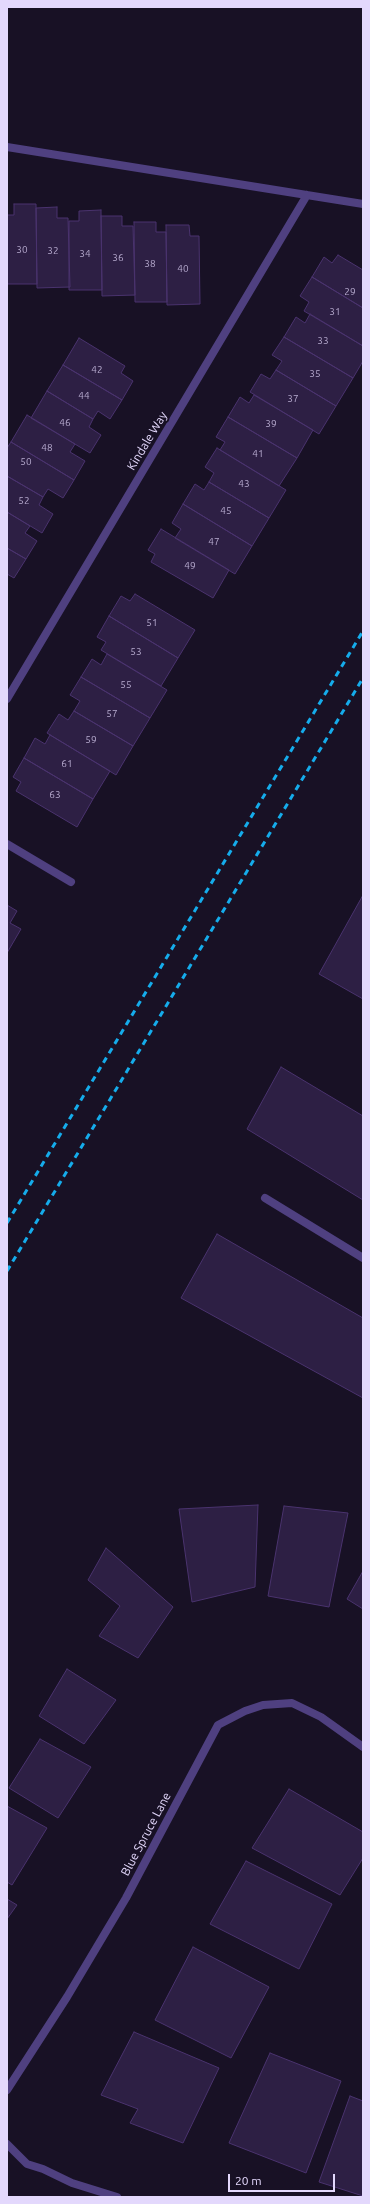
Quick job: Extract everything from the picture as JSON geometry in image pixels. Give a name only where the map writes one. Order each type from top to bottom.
[{"type":"street","points":[[7,147],[363,204]]},
{"type":"street","name":"Kindale Way","points":[[7,699],[307,195]]},
{"type":"street","points":[[7,844],[71,882]]},
{"type":"street","points":[[265,1198],[363,1258]]},
{"type":"street","name":"Blue Spruce Lane","points":[[7,2090],[67,1997],[126,1898],[218,1725],[245,1710],[263,1705],[292,1703],[321,1717],[363,1747]]},
{"type":"street","points":[[7,2144],[27,2164],[43,2169],[72,2183],[117,2197]]},
{"type":"building","points":[[14,204],[36,204],[37,284],[7,284],[7,215],[14,215]]},
{"type":"building","points":[[57,207],[57,218],[68,218],[70,287],[37,288],[36,208]]},
{"type":"building","points":[[101,210],[102,290],[69,290],[69,221],[79,221],[79,211]]},
{"type":"building","points":[[101,216],[122,216],[122,226],[133,226],[135,295],[102,296]]},
{"type":"building","points":[[134,222],[156,222],[156,232],[166,232],[167,302],[135,302]]},
{"type":"building","points":[[166,225],[189,225],[190,236],[199,236],[200,304],[167,305]]},
{"type":"building","points":[[338,255],[363,270],[363,308],[312,277],[324,257],[332,263]]},
{"type":"building","points":[[312,277],[363,308],[363,346],[304,311],[309,302],[300,296]]},
{"type":"building","points":[[310,314],[363,346],[363,361],[353,378],[284,337],[296,317],[305,323]]},
{"type":"building","points":[[284,337],[353,378],[336,406],[276,370],[282,361],[272,355]]},
{"type":"building","points":[[79,338],[125,366],[121,373],[133,381],[122,400],[63,365]]},
{"type":"building","points":[[63,365],[122,400],[110,419],[98,411],[93,419],[47,391]]},
{"type":"building","points":[[276,370],[336,406],[319,434],[250,392],[261,374],[270,379]]},
{"type":"building","points":[[47,391],[93,419],[89,427],[101,435],[90,453],[31,418]]},
{"type":"building","points":[[254,395],[313,430],[297,458],[228,417],[240,397],[249,403]]},
{"type":"building","points":[[27,415],[75,444],[70,452],[85,461],[74,480],[11,442]]},
{"type":"building","points":[[228,417],[297,458],[279,486],[220,450],[225,442],[216,437]]},
{"type":"building","points":[[11,442],[74,480],[63,498],[48,489],[43,497],[7,476],[7,448]]},
{"type":"building","points":[[217,448],[286,490],[269,518],[209,482],[214,473],[205,467]]},
{"type":"building","points":[[7,476],[43,497],[39,505],[53,514],[42,533],[7,512]]},
{"type":"building","points":[[209,482],[269,518],[252,546],[183,504],[195,484],[204,490]]},
{"type":"building","points":[[183,504],[252,546],[235,574],[175,538],[181,529],[172,523]]},
{"type":"building","points":[[7,512],[30,526],[25,533],[37,541],[26,559],[7,548]]},
{"type":"building","points":[[161,529],[229,570],[213,598],[151,562],[155,554],[148,550]]},
{"type":"building","points":[[7,548],[26,559],[14,578],[7,574]]},
{"type":"building","points":[[135,594],[195,630],[178,658],[109,616],[121,596],[130,601]]},
{"type":"building","points":[[109,616],[178,658],[161,686],[101,650],[106,642],[97,637]]},
{"type":"building","points":[[107,654],[167,690],[150,718],[81,677],[92,659],[101,665]]},
{"type":"building","points":[[81,677],[150,718],[133,746],[74,711],[80,701],[70,695]]},
{"type":"building","points":[[74,711],[133,746],[116,775],[47,733],[59,714],[68,720]]},
{"type":"building","points":[[50,735],[110,771],[93,799],[24,758],[35,738],[45,744]]},
{"type":"building","points":[[24,758],[93,799],[77,827],[16,791],[21,782],[13,777]]},
{"type":"building","points":[[363,895],[363,999],[319,974]]},
{"type":"building","points":[[7,905],[17,911],[10,923],[21,929],[7,953]]},
{"type":"building","points":[[281,1067],[363,1116],[363,1200],[247,1129]]},
{"type":"building","points":[[217,1234],[363,1318],[363,1398],[181,1298]]},
{"type":"building","points":[[258,1505],[255,1587],[192,1602],[179,1509]]},
{"type":"building","points":[[284,1506],[348,1513],[329,1607],[268,1596]]},
{"type":"building","points":[[106,1548],[173,1607],[138,1658],[99,1636],[120,1606],[88,1580]]},
{"type":"building","points":[[363,1571],[363,1609],[347,1599]]},
{"type":"building","points":[[67,1669],[116,1700],[84,1744],[39,1716]]},
{"type":"building","points":[[40,1739],[91,1767],[58,1818],[9,1788]]},
{"type":"building","points":[[289,1789],[363,1832],[363,1858],[340,1895],[252,1848]]},
{"type":"building","points":[[7,1806],[47,1828],[12,1885],[7,1882]]},
{"type":"building","points":[[246,1861],[332,1904],[299,1969],[210,1924]]},
{"type":"building","points":[[7,1899],[17,1905],[7,1919]]},
{"type":"building","points":[[193,1947],[269,1987],[231,2058],[155,2020]]},
{"type":"building","points":[[134,2032],[219,2068],[183,2143],[130,2123],[138,2109],[101,2095]]},
{"type":"building","points":[[270,2053],[341,2081],[306,2173],[229,2143]]},
{"type":"building","points":[[350,2096],[363,2101],[363,2196],[319,2182]]},
{"type":"railway","points":[[7,1223],[363,631]]},
{"type":"railway","points":[[7,1271],[363,678]]}]
